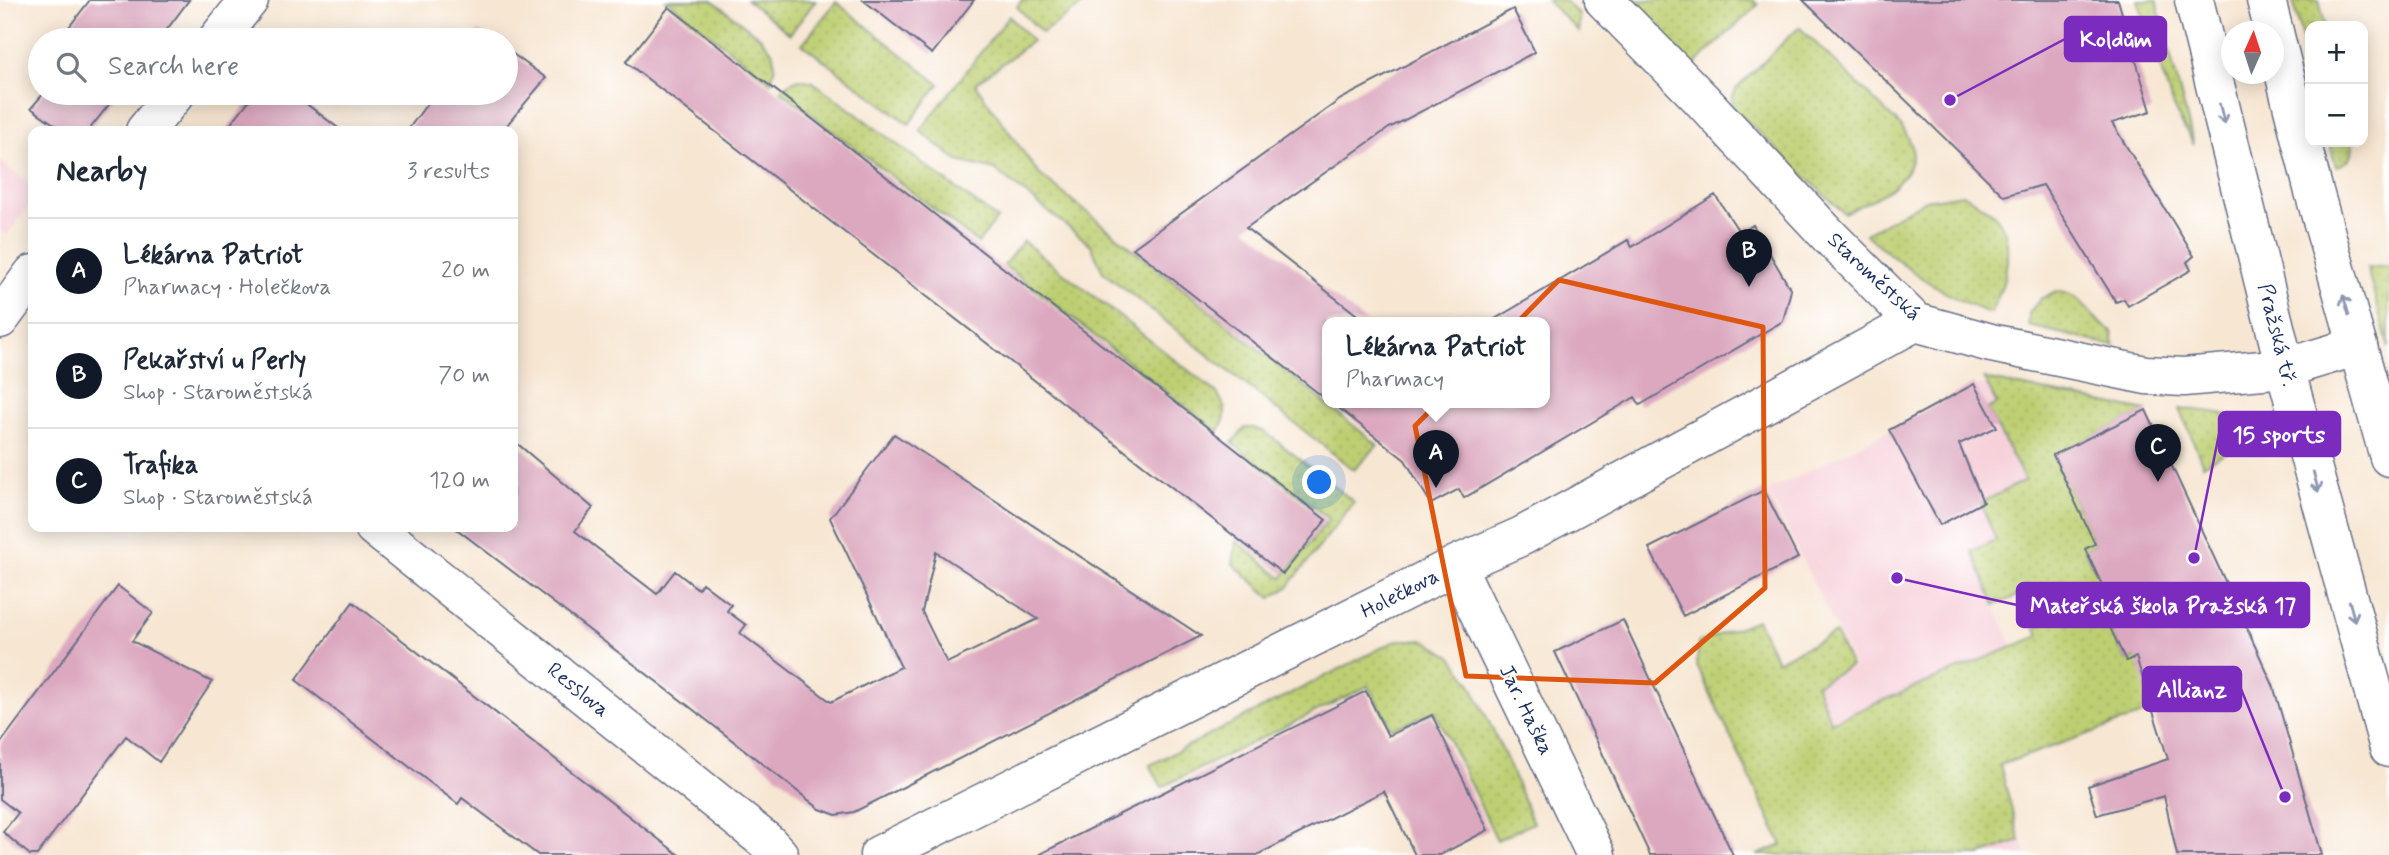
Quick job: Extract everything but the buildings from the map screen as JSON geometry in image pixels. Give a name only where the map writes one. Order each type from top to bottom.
[{"type":"street","points":[[226,28],[248,0]]},
{"type":"street","name":"Staroměstská","points":[[1604,0],[1829,236],[1915,321],[1990,343],[2146,375],[2184,377],[2285,368],[2358,346]]},
{"type":"street","name":"Pražská tř.","points":[[2194,0],[2285,368],[2389,748]]},
{"type":"street","points":[[2266,0],[2313,188],[2389,457]]},
{"type":"street","points":[[149,126],[166,105]]},
{"type":"street","points":[[0,319],[28,281]]},
{"type":"street","name":"Holečkova","points":[[879,855],[1456,565],[1534,530],[1915,321]]},
{"type":"street","name":"Resslova","points":[[380,532],[767,842],[779,855]]},
{"type":"street","name":"Jar. Haška","points":[[1456,565],[1596,855]]},
{"type":"highlighted area","points":[[1559,280],[1763,327],[1765,588],[1655,683],[1466,676],[1415,426]]},
{"type":"shaded area","points":[[0,161],[28,183],[28,208],[7,235],[0,231]]},
{"type":"shaded area","points":[[1981,385],[2143,417],[1996,540],[1973,551],[2013,648],[1831,723],[1816,684],[1855,667],[1768,491]]},
{"type":"shaded area","points":[[2019,830],[2026,855],[1959,855]]},
{"type":"green space","points":[[666,0],[712,0],[761,38],[772,51],[775,65],[771,82]]},
{"type":"green space","points":[[747,0],[816,0],[790,34]]},
{"type":"green space","points":[[1022,0],[1089,0],[1042,33],[1017,7]]},
{"type":"green space","points":[[1547,0],[1564,0],[1579,15],[1579,32]]},
{"type":"green space","points":[[1629,0],[1753,0],[1758,5],[1693,66]]},
{"type":"green space","points":[[2138,0],[2156,0],[2194,145],[2174,109]]},
{"type":"green space","points":[[2293,0],[2319,0],[2324,21],[2305,21],[2305,51]]},
{"type":"green space","points":[[836,2],[939,84],[909,124],[802,44]]},
{"type":"green space","points":[[1009,16],[1032,41],[975,84],[1039,174],[1322,400],[1322,408],[1332,408],[1378,445],[1354,470],[1103,272],[1091,245],[995,170],[958,161],[920,131]]},
{"type":"green space","points":[[1799,27],[1902,127],[1912,147],[1911,160],[1899,181],[1878,196],[1844,213],[1735,110],[1732,99],[1736,89]]},
{"type":"green space","points":[[799,79],[813,82],[997,219],[978,243],[781,91],[789,83]]},
{"type":"green space","points":[[2330,147],[2353,147],[2350,158],[2336,166]]},
{"type":"green space","points":[[1963,194],[1991,212],[2005,233],[2005,275],[1990,313],[1924,280],[1865,234],[1926,200]]},
{"type":"green space","points":[[1023,241],[1217,393],[1225,412],[1218,432],[1004,265]]},
{"type":"green space","points":[[2367,268],[2389,268],[2389,348]]},
{"type":"green space","points":[[2056,291],[2073,296],[2101,324],[2112,331],[2114,346],[2029,326],[2029,313],[2040,299]]},
{"type":"green space","points":[[1984,379],[2146,411],[2054,455],[2095,544],[2085,550],[2094,568],[2104,564],[2122,604],[2103,613],[2126,661],[2152,652],[2153,711],[2000,765],[2020,841],[1981,855],[1757,855],[1782,845],[1697,666],[1698,643],[1757,620],[1777,661],[1835,633],[1851,666],[1816,684],[1831,722],[2039,636],[2022,594],[1995,605],[1972,551],[1996,540],[1981,503],[2025,480],[1987,409],[1997,404]]},
{"type":"green space","points":[[2180,409],[2221,413],[2238,420],[2256,435],[2203,465]]},
{"type":"green space","points":[[1245,428],[1265,432],[1354,502],[1288,587],[1271,598],[1233,564],[1236,541],[1282,578],[1329,519],[1232,443]]},
{"type":"green space","points":[[1397,640],[1425,640],[1452,657],[1470,682],[1533,823],[1497,840],[1435,711],[1392,729],[1368,686],[1162,787],[1150,765]]},
{"type":"place","name":"Koldům","points":[[1950,100]]},
{"type":"place","name":"Pekařství u Perly","points":[[1749,287]]},
{"type":"place","name":"Trafika","points":[[2158,482]]},
{"type":"place","name":"Lékárna Patriot","points":[[1436,488]]},
{"type":"place","name":"15 sports","points":[[2194,558]]},
{"type":"place","name":"Mateřská škola Pražská 17","points":[[1897,578]]},
{"type":"place","name":"Allianz","points":[[2285,797]]}]
